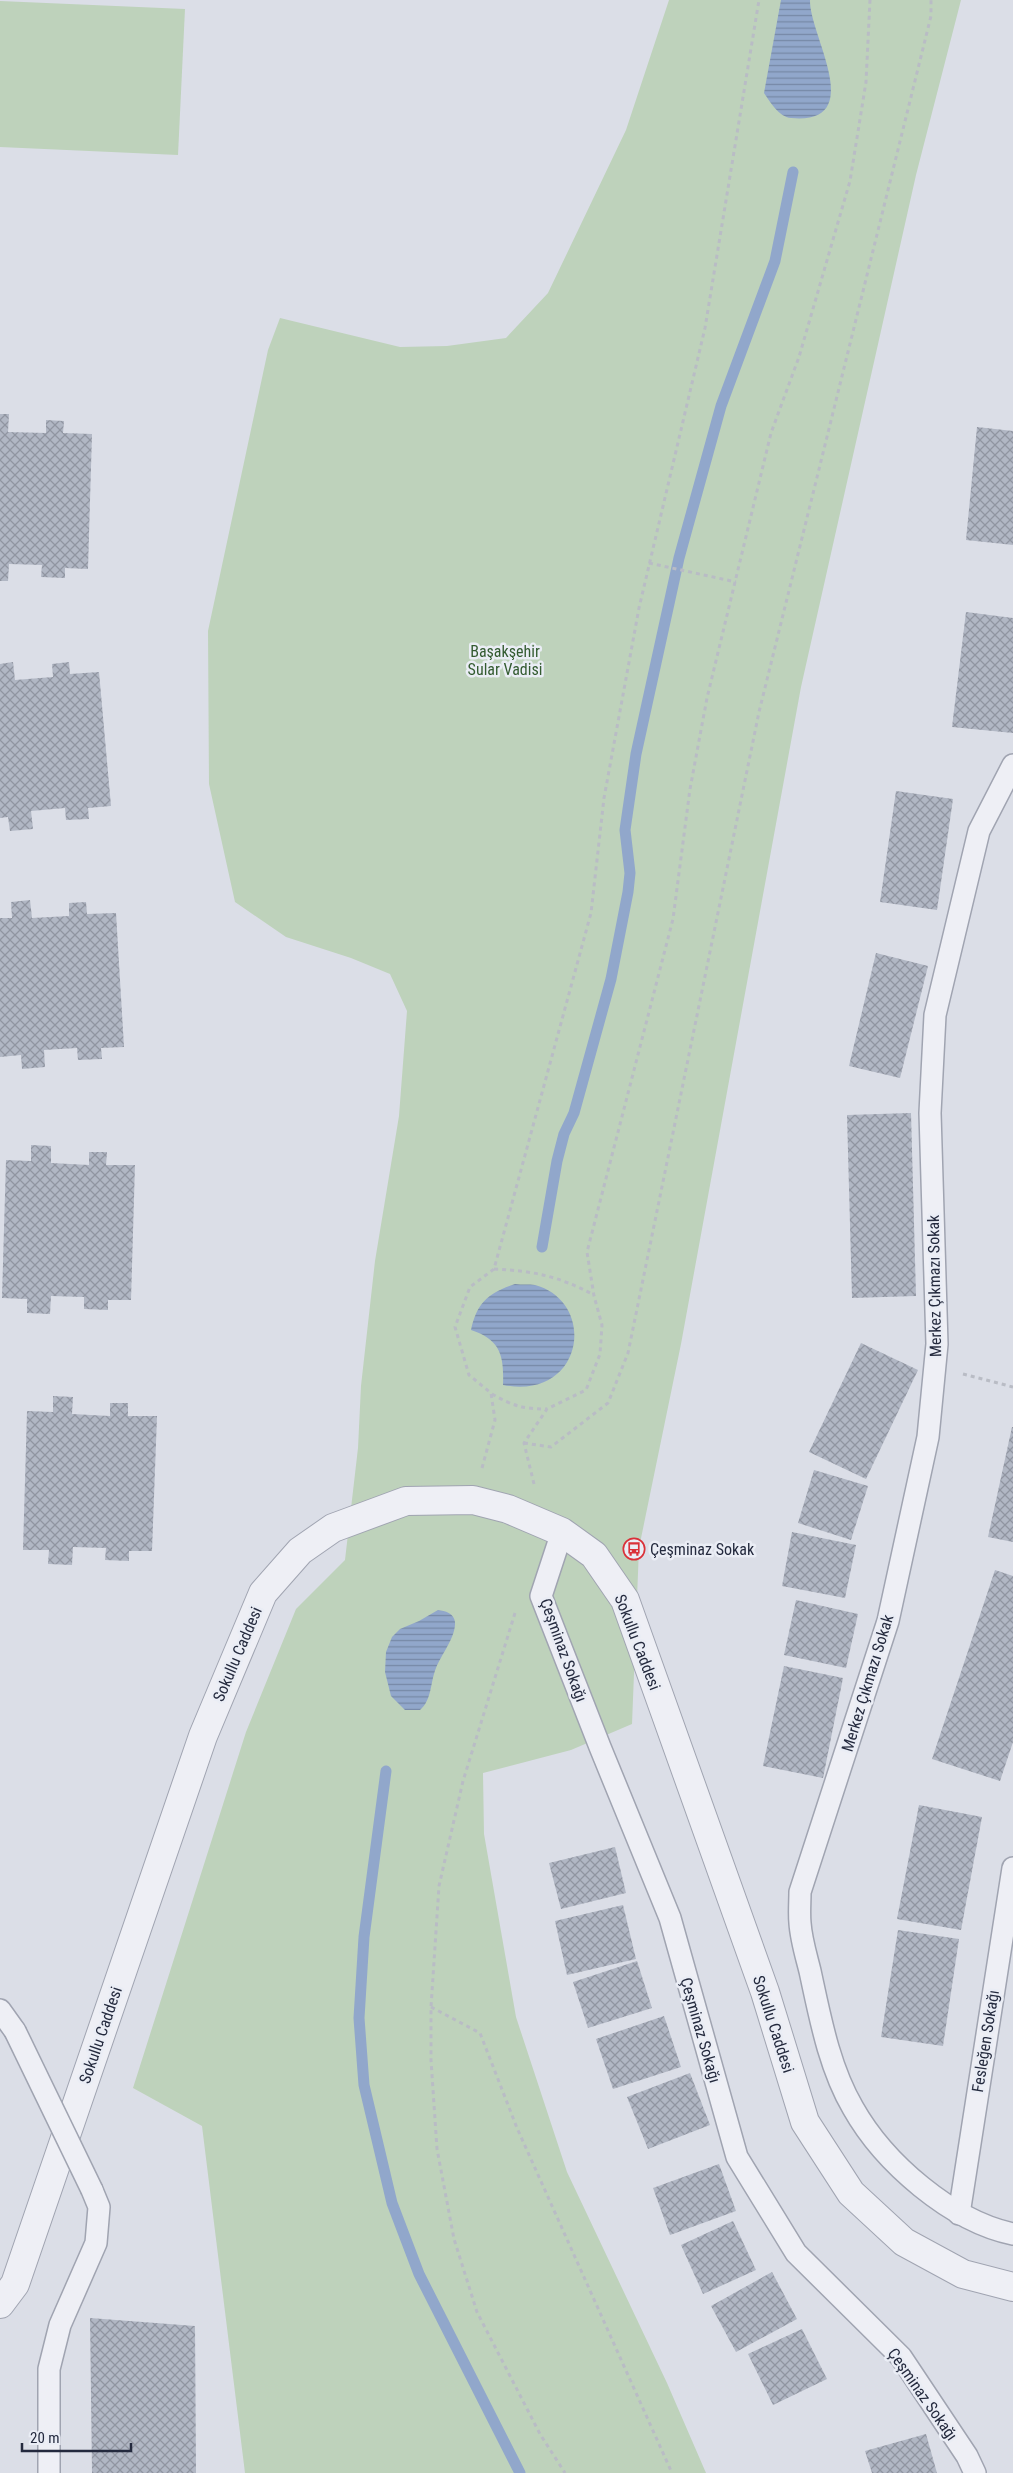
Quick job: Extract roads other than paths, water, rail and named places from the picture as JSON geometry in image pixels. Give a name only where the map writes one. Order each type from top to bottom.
[{"type":"street","name":"Sokullu Caddesi","points":[[0,2304],[15,2284],[203,1736],[262,1593],[300,1551],[333,1528],[406,1501],[473,1500],[508,1509],[552,1528],[594,1555],[625,1600],[765,1992],[805,2122],[850,2193],[904,2242],[963,2274],[1013,2287]]},
{"type":"lane","name":"Merkez Çıkmazı Sokak","points":[[1013,765],[979,831],[935,1015],[930,1113],[937,1344],[928,1437],[888,1621],[800,1892],[800,1923],[820,2016],[836,2069],[853,2109],[881,2146],[916,2183],[959,2214],[1013,2234]]},
{"type":"lane","name":"Çeşminaz Sokağı","points":[[552,1528],[541,1596],[603,1755],[670,1918],[737,2157],[796,2253],[901,2357],[967,2456],[975,2473]]},
{"type":"lane","name":"Fesleğen Sokağı","points":[[959,2214],[1013,1868]]},
{"type":"lane","points":[[0,2010],[15,2031],[99,2207],[96,2243],[60,2325],[49,2369],[49,2473]]},
{"type":"water","points":[[781,0],[810,0],[812,15],[829,75],[831,93],[827,107],[814,116],[787,117],[775,108],[764,93]]},
{"type":"water","points":[[515,1284],[535,1285],[555,1295],[568,1310],[574,1328],[573,1347],[565,1365],[551,1379],[530,1386],[503,1385],[503,1366],[499,1350],[489,1339],[471,1330],[477,1312],[486,1300],[498,1291]]},
{"type":"water","points":[[438,1610],[453,1616],[455,1628],[436,1668],[429,1696],[424,1706],[420,1710],[405,1710],[391,1696],[385,1672],[386,1652],[392,1637],[400,1629]]},
{"type":"waterway","points":[[542,1247],[557,1161],[564,1134],[574,1113],[611,979],[628,892],[630,873],[625,830],[636,754],[679,558],[721,406],[775,261],[793,172]]},
{"type":"waterway","points":[[386,1771],[364,1937],[359,2018],[364,2085],[392,2203],[419,2274],[520,2473]]},
{"type":"place","name":"Çeşminaz Sokak","points":[[634,1549]]},
{"type":"park label","name":"Başakşehir Sular Vadisi","points":[[505,660]]}]
